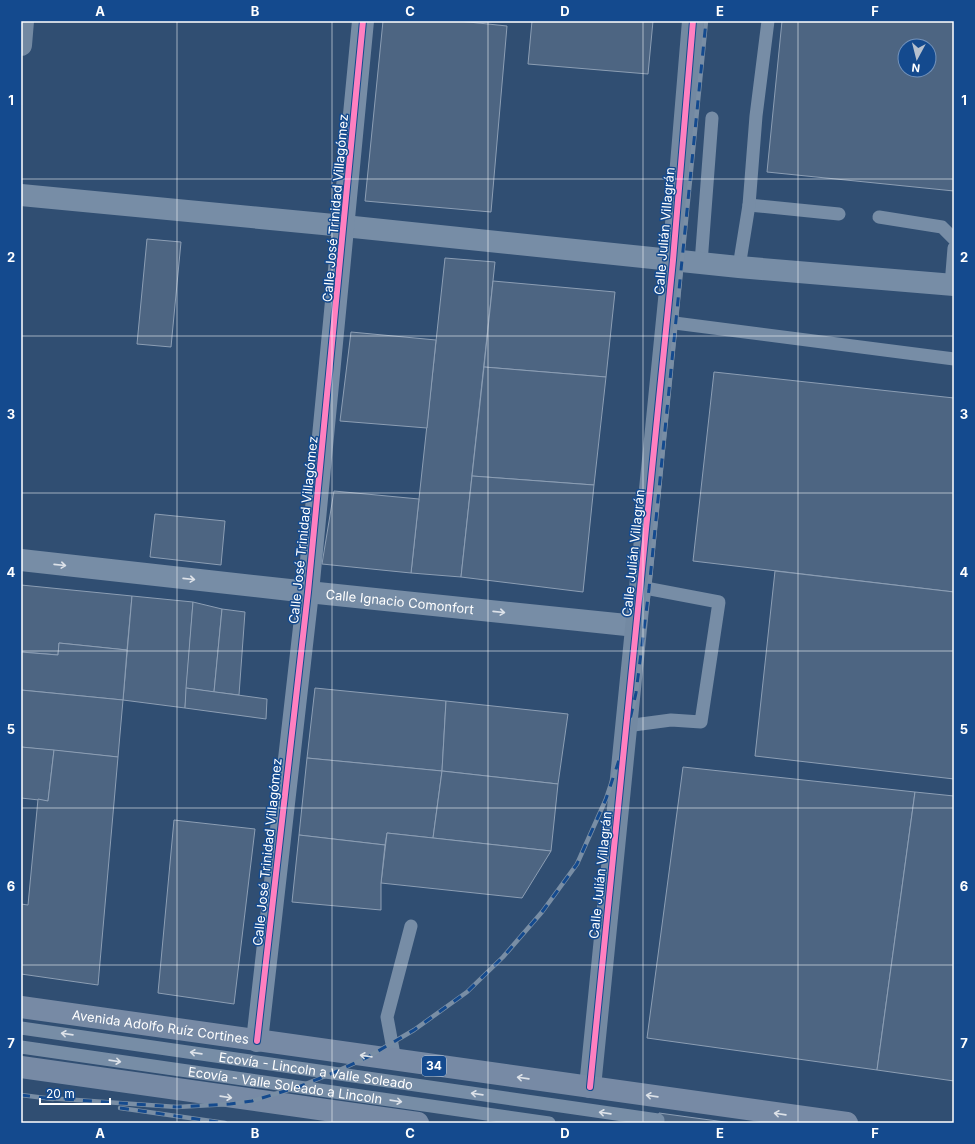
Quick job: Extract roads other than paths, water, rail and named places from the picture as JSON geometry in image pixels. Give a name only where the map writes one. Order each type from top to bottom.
[{"type":"main road","name":"Avenida Adolfo Ruíz Cortines","points":[[21,1007],[847,1123]]},
{"type":"main road","points":[[21,1067],[418,1123]]},
{"type":"street","points":[[21,45],[23,21]]},
{"type":"street","name":"Calle José Trinidad Villagómez","points":[[257,1041],[308,592],[363,21]]},
{"type":"street","name":"Calle Julián Villagrán","points":[[590,1087],[673,260],[693,21]]},
{"type":"street","points":[[21,194],[700,263],[953,285]]},
{"type":"street","name":"Calle Ignacio Comonfort","points":[[21,560],[636,626]]},
{"type":"lane","points":[[739,266],[749,205],[756,116],[768,21]]},
{"type":"lane","points":[[700,263],[712,118]]},
{"type":"lane","points":[[749,205],[839,214]]},
{"type":"lane","points":[[879,217],[942,227],[954,239]]},
{"type":"lane","points":[[953,285],[954,248]]},
{"type":"lane","points":[[667,322],[954,359]]},
{"type":"lane","points":[[626,726],[671,720],[701,722],[719,602],[640,587]]},
{"type":"lane","points":[[395,1060],[386,1018],[411,926]]},
{"type":"lane","name":"Ecovía - Lincoln a Valle Soleado","points":[[21,1028],[658,1120]]},
{"type":"lane","name":"Ecovía - Valle Soleado a Lincoln","points":[[21,1048],[549,1123]]},
{"type":"railway","points":[[47,1098],[177,1107],[230,1104],[252,1101],[298,1087],[333,1073],[368,1057],[414,1030],[467,992],[503,957],[542,912],[577,864],[606,799],[625,742],[636,693],[649,589],[706,21]]},
{"type":"railway","points":[[21,1095],[53,1099]]},
{"type":"railway","points":[[120,1108],[225,1123]]}]
